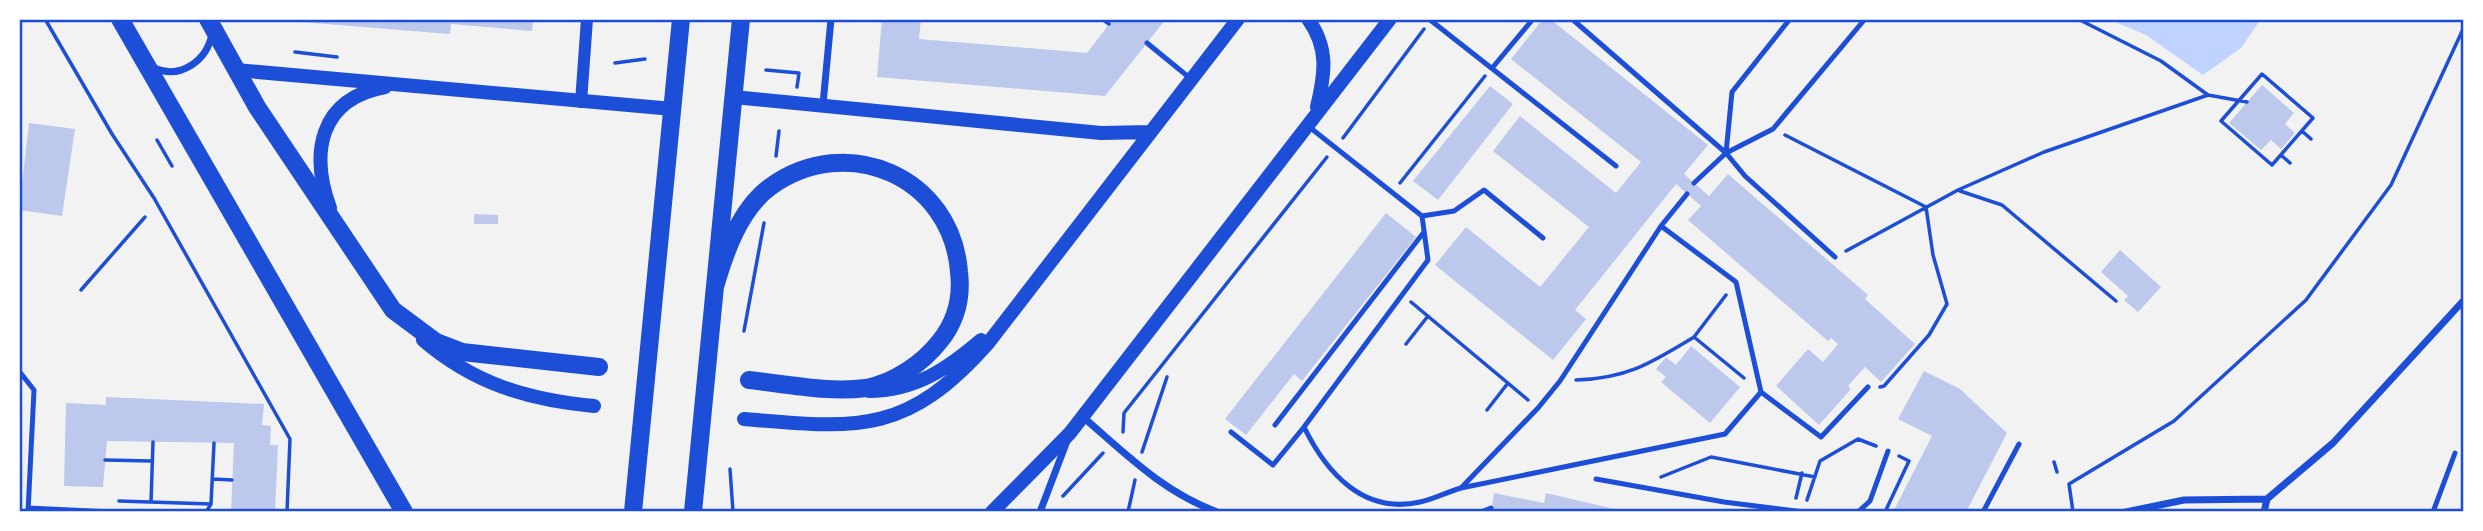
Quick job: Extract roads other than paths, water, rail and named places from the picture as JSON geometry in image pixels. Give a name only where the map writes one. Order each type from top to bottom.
[{"type":"main road","points":[[120,19],[404,512]]},
{"type":"main road","points":[[633,512],[681,19]]},
{"type":"main road","points":[[693,512],[741,19]]},
{"type":"main road","points":[[1308,19],[1319,34],[1324,55],[1324,77],[1316,112]]},
{"type":"main road","points":[[992,512],[1083,417],[1390,19]]},
{"type":"main road","points":[[209,21],[236,70],[344,240],[393,310],[441,356],[468,374],[530,398],[594,406]]},
{"type":"main road","points":[[744,419],[853,425],[896,416],[916,407],[943,389],[971,363],[1237,21]]},
{"type":"main road","points":[[236,70],[673,109]]},
{"type":"main road","points":[[344,240],[323,189],[318,169],[320,147],[328,124],[340,107],[356,96],[397,85]]},
{"type":"main road","points":[[734,97],[1101,133],[1152,132]]},
{"type":"main road","points":[[715,287],[722,264],[747,214],[770,187],[792,175],[817,165],[873,165],[916,186],[933,203],[954,240],[961,285],[957,309],[949,330],[920,361],[885,382],[843,389]]},
{"type":"main road","points":[[749,380],[888,391],[921,382],[956,361],[981,340],[1032,285]]},
{"type":"main road","points":[[393,310],[436,342],[462,352],[598,367]]},
{"type":"main road","points":[[625,512],[637,467]]},
{"type":"main road","points":[[696,472],[704,512]]},
{"type":"street","points":[[581,102],[587,19]]},
{"type":"street","points":[[823,104],[831,19]]},
{"type":"street","points":[[147,65],[171,73],[198,61],[208,49],[212,35],[209,21]]},
{"type":"street","points":[[2264,512],[2267,499],[2333,443],[2464,300]]},
{"type":"street","points":[[1083,417],[1186,500],[1217,512]]},
{"type":"street","points":[[1040,512],[1070,433]]},
{"type":"street","points":[[2126,512],[2184,500],[2267,499]]},
{"type":"lane","points":[[1493,66],[1533,19]]},
{"type":"lane","points":[[1572,19],[1726,153],[1745,176],[1835,257]]},
{"type":"lane","points":[[1726,153],[1732,92],[1790,19]]},
{"type":"lane","points":[[1694,183],[1726,153],[1773,130],[1865,19]]},
{"type":"lane","points":[[1430,20],[1493,66],[1616,166]]},
{"type":"lane","points":[[1147,43],[1191,80]]},
{"type":"lane","points":[[1306,125],[1422,216],[1454,211],[1484,190],[1544,238]]},
{"type":"lane","points":[[1461,488],[1538,408],[1560,381],[1661,226],[1687,194]]},
{"type":"lane","points":[[1231,432],[1273,465],[1428,260],[1422,216]]},
{"type":"lane","points":[[1661,226],[1736,282],[1761,392],[1821,437],[1868,387]]},
{"type":"lane","points":[[1275,425],[1424,232]]},
{"type":"lane","points":[[19,371],[34,390],[28,510],[112,512]]},
{"type":"lane","points":[[1304,427],[1319,458],[1346,485],[1374,502],[1418,503],[1461,488],[1725,435],[1761,392]]},
{"type":"lane","points":[[1983,512],[2019,444]]},
{"type":"lane","points":[[1858,512],[1870,501],[1888,452]]},
{"type":"lane","points":[[2433,512],[2455,453]]},
{"type":"lane","points":[[1596,479],[1724,502],[1804,512]]},
{"type":"lane","points":[[1481,512],[1491,508]]},
{"type":"water","points":[[2108,19],[2261,19],[2241,48],[2203,75],[2146,35]]}]
